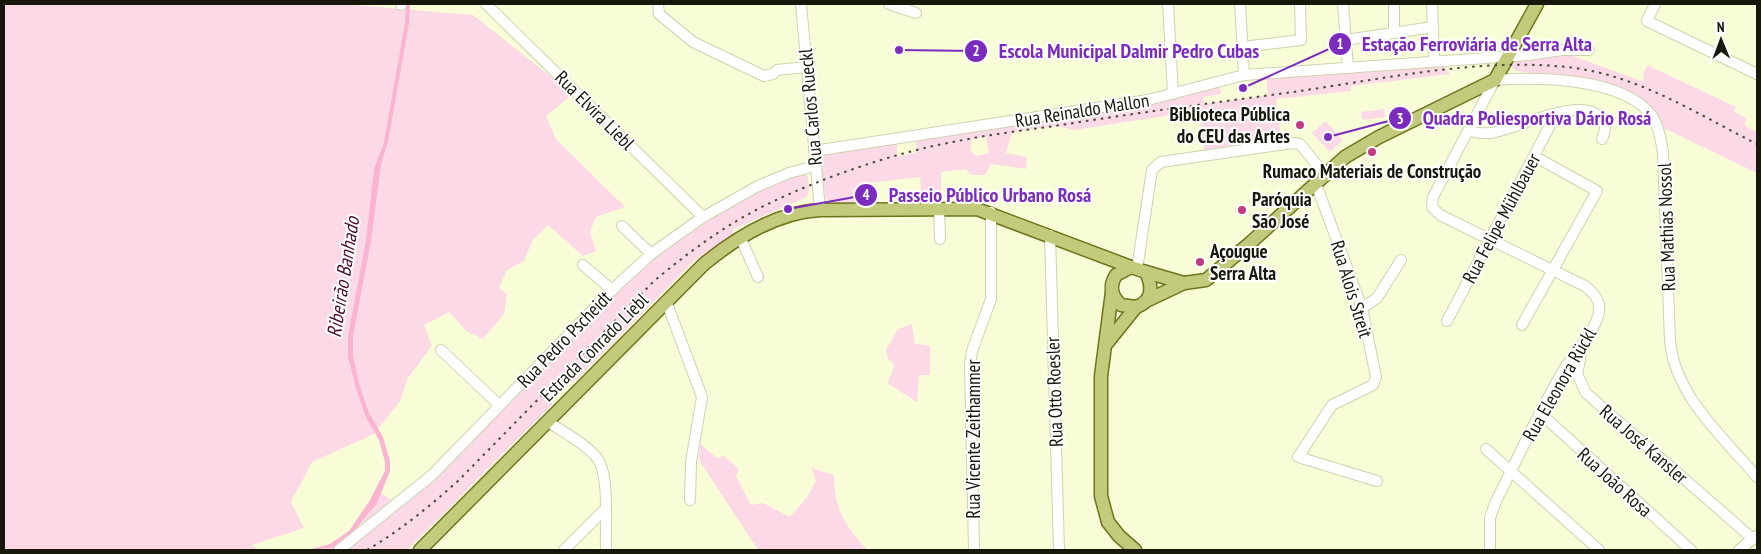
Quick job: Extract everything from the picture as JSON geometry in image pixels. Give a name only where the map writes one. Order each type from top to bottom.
[{"type":"main road","points":[[1112,286],[1121,305],[1141,304],[1184,283],[1200,282],[1213,275],[1345,157],[1379,136],[1495,80],[1537,4]]},
{"type":"main road","name":"Estrada Conrado Liebl","points":[[420,550],[704,264],[741,239],[788,214],[820,210],[978,209],[991,212],[1138,270],[1184,283]]},
{"type":"main road","points":[[1100,254],[1113,268],[1106,345],[1100,385],[1101,496],[1108,522],[1119,536],[1135,550]]},
{"type":"main road","points":[[1106,345],[1151,291],[1138,270],[1121,271],[1112,286]]},
{"type":"street","name":"Rua Elvira Liebl","points":[[486,4],[704,217]]},
{"type":"street","points":[[658,4],[659,14],[693,42],[764,76],[772,74],[776,70],[806,67]]},
{"type":"street","name":"Rua Carlos Rueckl","points":[[801,4],[820,210]]},
{"type":"street","points":[[889,4],[916,13]]},
{"type":"street","points":[[1168,4],[1173,94]]},
{"type":"street","points":[[1240,4],[1244,75]]},
{"type":"street","points":[[1242,47],[1301,40],[1300,4]]},
{"type":"street","points":[[1343,4],[1348,68]]},
{"type":"street","points":[[1394,4],[1394,33]]},
{"type":"street","points":[[1432,4],[1434,61]]},
{"type":"street","points":[[1655,4],[1647,21],[1757,74]]},
{"type":"street","points":[[1346,40],[1433,27]]},
{"type":"street","name":"Rua Reinaldo Mallon","points":[[814,151],[1122,104],[1173,94],[1244,75],[1506,57],[1562,50],[1589,50]]},
{"type":"street","name":"Rua Mathias Nossol","points":[[1495,80],[1538,78],[1587,84],[1627,98],[1652,116],[1660,134],[1663,153],[1670,340],[1674,361],[1684,385],[1698,407],[1757,477]]},
{"type":"street","points":[[1495,80],[1433,197],[1432,207],[1440,215],[1552,270]]},
{"type":"street","points":[[1469,130],[1489,134],[1577,109],[1592,110],[1604,122],[1605,131],[1602,140]]},
{"type":"street","name":"Rua Felipe Mühlbauer","points":[[1447,321],[1556,114]]},
{"type":"street","name":"Rua Alois Streit","points":[[1138,270],[1152,170],[1161,162],[1294,142],[1300,144],[1321,180],[1362,308],[1375,383],[1332,405],[1298,457],[1377,481]]},
{"type":"street","points":[[1522,325],[1597,191],[1534,156]]},
{"type":"street","name":"Rua Pedro Pscheidt","points":[[339,550],[432,475],[612,290],[651,254],[704,217],[758,186],[789,173],[815,166]]},
{"type":"street","points":[[939,208],[940,239]]},
{"type":"street","name":"Rua Vicente Zeithammer","points":[[974,550],[970,365],[972,351],[991,299],[991,212]]},
{"type":"street","points":[[622,226],[651,254]]},
{"type":"street","name":"Rua Otto Roesler","points":[[1050,235],[1059,550]]},
{"type":"street","points":[[741,239],[758,277]]},
{"type":"street","points":[[1362,308],[1377,298],[1400,260]]},
{"type":"street","points":[[583,265],[612,290]]},
{"type":"street","name":"Rua Eleonora Rückl","points":[[1490,550],[1490,518],[1511,471],[1566,364],[1590,330],[1598,314],[1599,307],[1596,296],[1585,286],[1552,270]]},
{"type":"street","points":[[666,301],[702,397],[691,462],[690,500]]},
{"type":"street","name":"Rua José Kansler","points":[[1590,330],[1577,367],[1579,381],[1586,393],[1755,537]]},
{"type":"street","points":[[441,350],[499,405]]},
{"type":"street","name":"Rua João Rosa","points":[[1540,413],[1691,550]]},
{"type":"street","points":[[546,421],[588,450],[598,459],[603,469],[606,550]]},
{"type":"street","points":[[1486,449],[1599,550]]},
{"type":"street","points":[[564,550],[605,509]]},
{"type":"street","points":[[1739,550],[1755,537]]},
{"type":"street","points":[[1485,550],[1490,550]]},
{"type":"shaded area","points":[[4,4],[342,4],[473,15],[573,94],[546,116],[556,139],[625,207],[596,217],[590,232],[596,251],[583,256],[548,225],[533,240],[524,261],[507,270],[499,288],[507,294],[504,314],[483,339],[466,331],[449,312],[424,325],[432,346],[408,378],[400,401],[374,434],[312,462],[291,502],[304,528],[252,545],[259,550],[4,550]]},
{"type":"shaded area","points":[[406,4],[410,4],[409,23],[388,142],[381,164],[371,241],[353,336],[353,356],[360,387],[369,413],[383,437],[390,461],[390,471],[377,503],[351,535],[332,548],[308,550],[330,544],[349,531],[370,500],[385,471],[385,462],[379,440],[365,415],[356,388],[348,357],[348,336],[366,240],[374,169],[384,142],[405,23]]},
{"type":"shaded area","points":[[1573,56],[1644,82],[1643,76],[1647,65],[1736,107],[1734,112],[1746,118],[1745,126],[1757,132],[1757,173],[1661,127],[1651,109],[1589,79],[1516,71],[1511,66],[1512,58]]},
{"type":"shaded area","points":[[1443,65],[1450,74],[1351,86],[1351,91],[1276,99],[1281,140],[1204,150],[1199,111],[1074,130],[1057,126],[1012,132],[1006,153],[1027,157],[1026,169],[991,164],[985,175],[971,175],[966,169],[941,172],[941,201],[922,201],[920,177],[861,184],[862,204],[836,204],[823,197],[818,158],[821,155],[897,143],[897,157],[917,152],[916,140],[1220,84],[1221,94],[1203,97],[1204,104],[1268,95],[1266,77]],"holes":[[[986,137],[989,153],[976,156],[970,150],[972,139]]]},
{"type":"shaded area","points":[[1384,109],[1385,117],[1362,120],[1361,112]]},
{"type":"shaded area","points":[[1326,121],[1343,141],[1330,152],[1312,133]]},
{"type":"shaded area","points":[[800,170],[808,177],[809,190],[807,197],[734,229],[733,234],[694,261],[574,382],[570,382],[552,399],[552,405],[407,550],[324,550],[350,535],[358,527],[372,509],[381,493],[396,503],[612,290],[688,227]]},
{"type":"shaded area","points":[[912,324],[915,344],[930,346],[930,375],[919,375],[917,402],[887,383],[895,366],[888,359],[886,350],[898,329]]},
{"type":"shaded area","points":[[700,444],[717,458],[724,456],[739,469],[736,476],[751,505],[763,503],[790,517],[807,497],[816,481],[812,468],[834,475],[836,498],[842,516],[867,550],[758,550],[699,460]]},
{"type":"railway","points":[[367,550],[415,517],[459,480],[654,281],[681,259],[724,229],[770,203],[814,183],[886,158],[997,134],[1430,71],[1503,65],[1575,68],[1623,80],[1646,88],[1757,144]]},
{"type":"place","name":"Escola Municipal Dalmir Pedro Cubas","points":[[899,50]]},
{"type":"place","name":"Estação Ferroviária de Serra Alta","points":[[1243,88]]},
{"type":"place","name":"Biblioteca Pública do CEU das Artes","points":[[1300,125]]},
{"type":"place","name":"Quadra Poliesportiva Dário Rosá","points":[[1328,137]]},
{"type":"place","name":"Rumaco Materiais de Construção","points":[[1372,152]]},
{"type":"place","name":"Passeio Público Urbano Rosá","points":[[788,209]]},
{"type":"place","name":"Paróquia São José","points":[[1242,210]]},
{"type":"place","name":"Açougue Serra Alta","points":[[1200,262]]},
{"type":"water label","name":"Ribeirão Banhado","points":[[343,277]]}]
